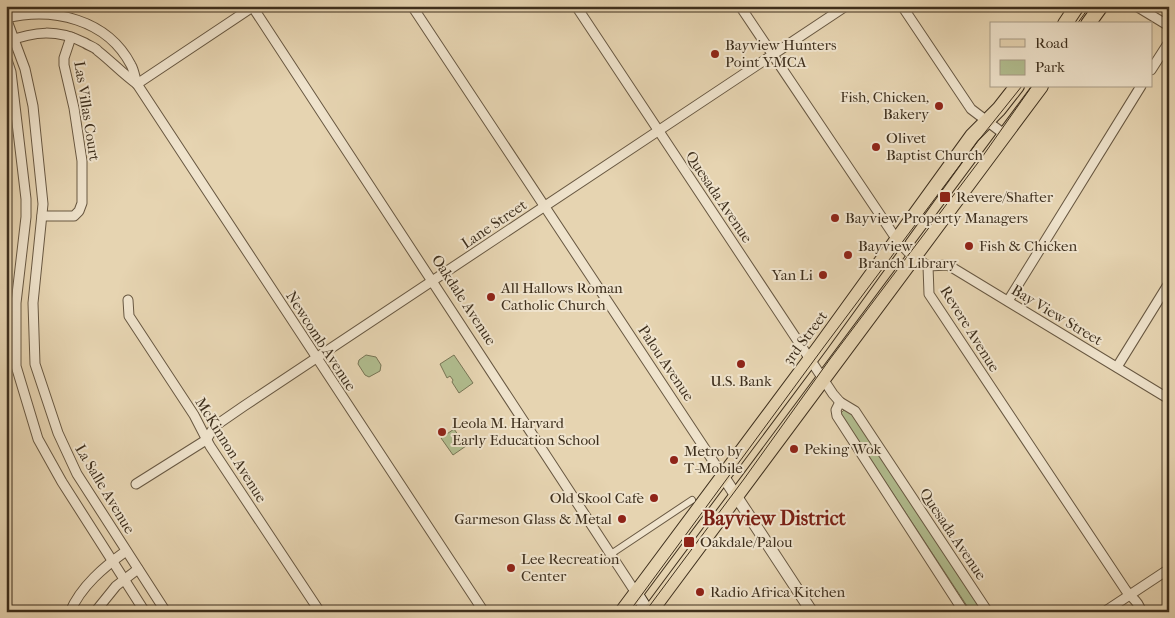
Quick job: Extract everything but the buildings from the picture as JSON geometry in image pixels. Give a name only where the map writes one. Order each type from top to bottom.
[{"type":"main road","points":[[1089,22],[1101,6]]},
{"type":"main road","points":[[1066,22],[1074,8]]},
{"type":"main road","name":"3rd Street","points":[[622,612],[972,136],[1015,88]]},
{"type":"main road","points":[[649,612],[1039,88]]},
{"type":"main road","name":"Oakdale Avenue","points":[[636,593],[649,612]]},
{"type":"street","points":[[137,84],[253,6]]},
{"type":"street","name":"Oakdale Avenue","points":[[253,6],[636,593]]},
{"type":"street","name":"Palou Avenue","points":[[412,6],[812,612]]},
{"type":"street","name":"Quesada Avenue","points":[[576,6],[822,378],[840,402],[856,411],[988,612]]},
{"type":"street","points":[[740,6],[897,240],[913,257],[928,266]]},
{"type":"street","name":"Lane Street","points":[[136,484],[206,440],[216,426],[316,358],[846,6]]},
{"type":"street","points":[[902,6],[971,109],[1004,134]]},
{"type":"street","points":[[1136,6],[1169,26]]},
{"type":"street","points":[[1074,8],[1089,22]]},
{"type":"street","name":"Newcomb Avenue","points":[[6,18],[33,13],[74,18],[98,28],[117,44],[132,66],[137,84],[484,612]]},
{"type":"street","name":"La Salle Avenue","points":[[6,18],[11,40],[25,70],[33,106],[43,204],[33,303],[35,364],[58,433],[76,474],[166,612]]},
{"type":"street","name":"Newcomb Avenue","points":[[11,40],[37,33],[54,33],[71,37],[97,49],[119,72],[137,84]]},
{"type":"street","name":"Las Villas Court","points":[[42,216],[74,216],[80,211],[82,203],[82,161],[64,58],[71,37]]},
{"type":"street","points":[[1152,68],[1169,42]]},
{"type":"street","points":[[6,58],[11,72],[26,199],[26,216],[16,303],[16,366],[38,439],[62,482],[145,612]]},
{"type":"street","points":[[1008,301],[1140,88]]},
{"type":"street","name":"Bay View Street","points":[[928,266],[948,265],[1169,399]]},
{"type":"street","name":"Revere Avenue","points":[[928,266],[929,294],[1129,595],[1142,609],[1141,612]]},
{"type":"street","points":[[1117,367],[1169,283]]},
{"type":"street","name":"McKinnon Avenue","points":[[128,300],[129,316],[194,415],[206,440],[320,612]]},
{"type":"street","points":[[840,402],[836,413],[837,416],[964,612]]},
{"type":"street","points":[[611,554],[692,500]]},
{"type":"street","points":[[70,612],[83,589],[126,551]]},
{"type":"street","points":[[95,612],[111,591],[138,569]]},
{"type":"street","points":[[1104,612],[1169,569]]},
{"type":"green space","points":[[366,355],[376,357],[381,365],[380,371],[369,377],[365,375],[358,364],[359,360]]},
{"type":"green space","points":[[454,355],[473,383],[459,393],[452,382],[453,380],[450,376],[447,378],[440,364]]},
{"type":"green space","points":[[845,409],[850,411],[983,612],[971,612],[842,416],[841,413]]},
{"type":"green space","points":[[454,429],[466,446],[453,455],[441,438]]},
{"type":"tram line","points":[[1078,22],[1090,6]]},
{"type":"tram line","points":[[629,612],[823,348],[978,141],[1020,88]]},
{"type":"tram line","points":[[645,612],[830,359],[980,160],[1031,88]]},
{"type":"place","name":"Bayview Hunters Point YMCA","points":[[715,54]]},
{"type":"place","name":"Fish, Chicken, Bakery","points":[[939,106]]},
{"type":"place","name":"Olivet Baptist Church","points":[[876,147]]},
{"type":"place","name":"Revere/Shafter","points":[[945,197]]},
{"type":"place","name":"Bayview Property Managers","points":[[835,218]]},
{"type":"place","name":"Fish & Chicken","points":[[969,246]]},
{"type":"place","name":"Bayview Branch Library","points":[[848,255]]},
{"type":"place","name":"Yan Li","points":[[823,275]]},
{"type":"place","name":"All Hallows Roman Catholic Church","points":[[491,297]]},
{"type":"place","name":"U.S. Bank","points":[[741,364]]},
{"type":"place","name":"Leola M. Harvard Early Education School","points":[[442,432]]},
{"type":"place","name":"Peking Wok","points":[[794,449]]},
{"type":"place","name":"Metro by T-Mobile","points":[[674,460]]},
{"type":"place","name":"Old Skool Cafe","points":[[654,498]]},
{"type":"place","name":"Garmeson Glass & Metal","points":[[622,519]]},
{"type":"place","name":"Oakdale/Palou","points":[[689,542]]},
{"type":"place","name":"Lee Recreation Center","points":[[511,568]]},
{"type":"place","name":"Radio Africa Kitchen","points":[[700,592]]},
{"type":"district","name":"Bayview District","points":[[774,518]]}]
